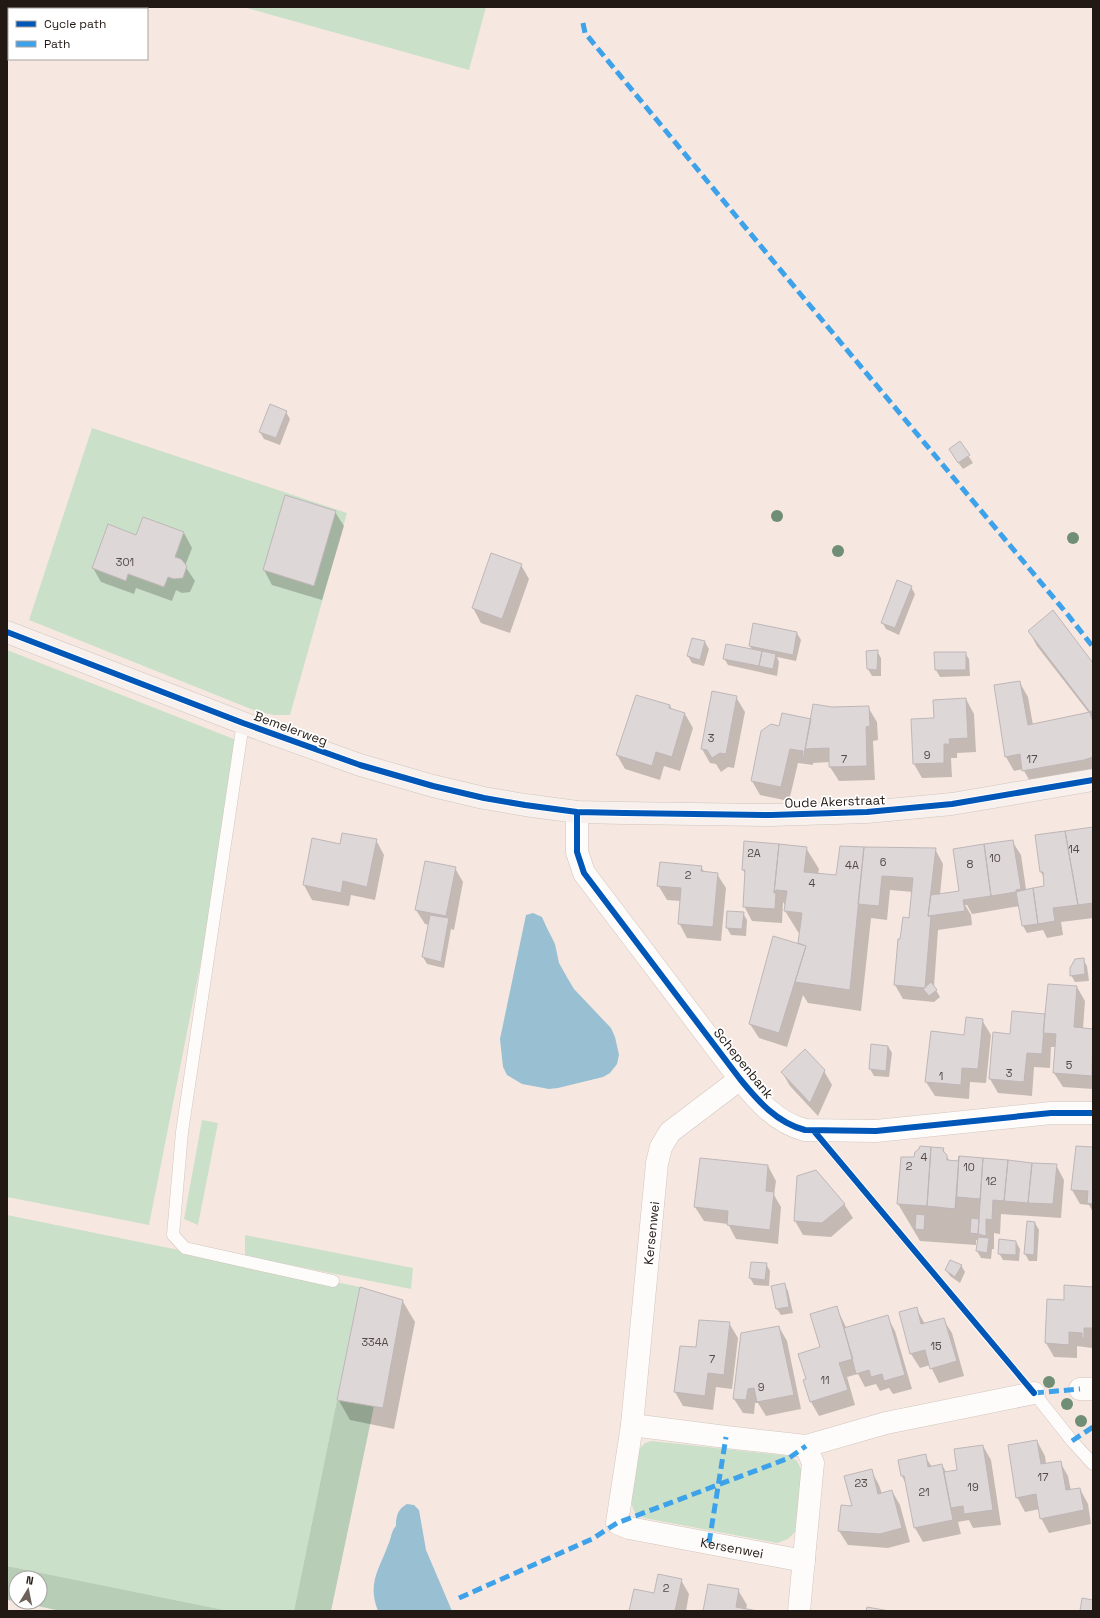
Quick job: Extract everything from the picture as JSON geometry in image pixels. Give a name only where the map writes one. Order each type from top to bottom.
[{"type":"street","name":"Bemelerweg","points":[[7,632],[243,723],[360,765],[398,777],[484,798],[577,812]]},
{"type":"street","name":"Oude Akerstraat","points":[[577,812],[771,815],[867,812],[952,804],[1093,780]]},
{"type":"street","name":"Schepenbank","points":[[577,812],[577,852],[584,873],[757,1100],[768,1110],[790,1124],[806,1130],[876,1131],[1051,1113],[1093,1113]]},
{"type":"street","name":"Kersenwei","points":[[740,1079],[670,1132],[661,1146],[658,1162],[632,1425],[617,1524],[629,1528],[804,1561]]},
{"type":"street","points":[[632,1425],[726,1438],[806,1446],[886,1423],[1034,1393]]},
{"type":"street","points":[[799,1611],[813,1463],[806,1446]]},
{"type":"lane","points":[[243,723],[182,1132],[173,1235],[185,1248],[333,1281]]},
{"type":"lane","points":[[1034,1393],[1093,1464]]},
{"type":"green space","points":[[243,7],[486,7],[469,70]]},
{"type":"green space","points":[[92,428],[347,513],[290,715],[274,715],[256,711],[29,620]]},
{"type":"green space","points":[[7,650],[244,743],[149,1225],[7,1197]]},
{"type":"green space","points":[[202,1120],[218,1123],[198,1225],[184,1219]]},
{"type":"green space","points":[[7,1215],[360,1287],[294,1611],[229,1611],[48,1574],[48,1570],[27,1570],[7,1566]]},
{"type":"green space","points":[[245,1235],[413,1268],[411,1289],[245,1256]]},
{"type":"green space","points":[[337,1400],[374,1406],[331,1611],[294,1611]]},
{"type":"green space","points":[[652,1441],[790,1456],[797,1461],[802,1471],[795,1532],[788,1539],[777,1543],[644,1518],[635,1513],[631,1503],[639,1449],[645,1443]]},
{"type":"green space","points":[[7,1566],[27,1570],[8,1570],[7,1600]]},
{"type":"green space","points":[[48,1574],[229,1611],[61,1611],[48,1608]]},
{"type":"water","points":[[533,913],[542,917],[555,944],[559,963],[574,989],[611,1028],[615,1037],[619,1055],[617,1064],[610,1073],[603,1077],[549,1089],[522,1084],[507,1075],[503,1067],[500,1039],[526,915]]},
{"type":"water","points":[[407,1504],[414,1505],[419,1510],[426,1550],[452,1611],[378,1611],[375,1601],[374,1584],[378,1569],[396,1526],[398,1513],[401,1508]]},
{"type":"building","points":[[270,404],[287,411],[276,438],[259,432]]},
{"type":"building","points":[[960,441],[970,455],[958,463],[949,449]]},
{"type":"building","points":[[285,495],[336,511],[314,586],[263,570]]},
{"type":"building","points":[[143,517],[184,532],[175,557],[181,559],[187,566],[183,578],[174,579],[168,577],[164,587],[128,574],[126,581],[92,568],[108,524],[136,535]]},
{"type":"building","points":[[491,553],[522,564],[502,619],[472,608]]},
{"type":"building","points":[[897,580],[912,586],[895,628],[881,623]]},
{"type":"building","points":[[1053,610],[1093,663],[1093,710],[1090,712],[1028,631]]},
{"type":"building","points":[[753,623],[797,632],[793,655],[749,646]]},
{"type":"building","points":[[692,638],[705,641],[700,660],[687,656]]},
{"type":"building","points":[[726,644],[762,651],[759,666],[723,659]]},
{"type":"building","points":[[878,650],[877,670],[867,669],[866,651]]},
{"type":"building","points":[[762,651],[776,654],[773,669],[759,666]]},
{"type":"building","points":[[934,652],[966,652],[966,670],[935,670]]},
{"type":"building","points":[[1020,681],[1028,725],[1090,712],[1093,722],[1093,757],[1084,760],[1022,771],[1020,754],[1005,757],[994,685]]},
{"type":"building","points":[[712,691],[737,696],[726,754],[720,753],[712,758],[707,750],[701,749]]},
{"type":"building","points":[[636,695],[670,705],[669,708],[685,713],[672,757],[656,752],[652,766],[616,755]]},
{"type":"building","points":[[966,698],[968,738],[949,739],[950,744],[944,744],[944,763],[913,764],[911,719],[934,718],[933,700]]},
{"type":"building","points":[[813,704],[832,707],[869,706],[870,726],[866,727],[867,766],[829,767],[829,748],[805,749]]},
{"type":"building","points":[[782,713],[811,719],[803,760],[803,751],[790,749],[781,787],[751,781],[761,731],[771,724],[779,726]]},
{"type":"building","points":[[1093,827],[1093,903],[1078,905],[1065,831]]},
{"type":"building","points":[[1065,831],[1078,905],[1053,908],[1055,921],[1038,924],[1033,888],[1044,886],[1043,872],[1040,872],[1035,835]]},
{"type":"building","points":[[342,833],[377,839],[367,887],[343,881],[341,893],[303,885],[312,838],[340,844]]},
{"type":"building","points":[[1013,840],[1021,889],[1016,890],[1016,892],[991,896],[984,844]]},
{"type":"building","points":[[744,841],[779,844],[774,893],[776,893],[775,909],[743,907],[745,870],[742,870]]},
{"type":"building","points":[[779,844],[807,847],[804,872],[836,875],[840,846],[864,847],[850,990],[795,982],[806,946],[798,943],[802,913],[784,911],[787,891],[776,890],[774,893]]},
{"type":"building","points":[[984,844],[991,896],[963,900],[965,911],[928,916],[931,895],[959,891],[953,849]]},
{"type":"building","points":[[864,847],[936,848],[928,916],[931,916],[925,988],[894,985],[898,939],[900,939],[903,917],[909,918],[913,878],[882,876],[879,906],[858,904]]},
{"type":"building","points":[[425,861],[456,867],[446,916],[415,910]]},
{"type":"building","points":[[660,862],[702,866],[701,871],[718,873],[713,927],[678,924],[681,888],[657,886]]},
{"type":"building","points":[[1033,888],[1038,924],[1022,926],[1016,892]]},
{"type":"building","points":[[727,911],[744,912],[742,929],[726,928]]},
{"type":"building","points":[[430,915],[449,918],[441,962],[422,957]]},
{"type":"building","points":[[773,936],[806,946],[779,1033],[749,1024]]},
{"type":"building","points":[[1084,958],[1085,974],[1070,976],[1070,968],[1075,959]]},
{"type":"building","points":[[931,982],[937,990],[929,996],[923,989]]},
{"type":"building","points":[[1048,984],[1077,986],[1074,1027],[1093,1029],[1092,1076],[1053,1073],[1056,1034],[1043,1033]]},
{"type":"building","points":[[1012,1011],[1045,1014],[1042,1054],[1027,1053],[1024,1082],[989,1079],[993,1032],[1010,1034]]},
{"type":"building","points":[[966,1017],[983,1019],[978,1069],[962,1068],[961,1085],[925,1082],[931,1031],[964,1035]]},
{"type":"building","points":[[871,1044],[888,1046],[886,1071],[869,1069]]},
{"type":"building","points":[[805,1049],[825,1070],[810,1103],[781,1072]]},
{"type":"building","points":[[920,1146],[931,1147],[927,1206],[897,1204],[901,1157],[914,1157],[915,1152]]},
{"type":"building","points":[[1076,1146],[1093,1147],[1093,1204],[1087,1203],[1088,1191],[1071,1190]]},
{"type":"building","points":[[931,1147],[944,1148],[943,1151],[947,1155],[947,1160],[958,1161],[959,1156],[955,1209],[927,1206]]},
{"type":"building","points":[[959,1156],[983,1158],[980,1199],[957,1197],[956,1209]]},
{"type":"building","points":[[700,1158],[768,1165],[766,1191],[774,1192],[770,1230],[727,1225],[728,1211],[694,1207]]},
{"type":"building","points":[[983,1158],[1008,1160],[1004,1201],[993,1200],[992,1220],[986,1219],[986,1236],[978,1234]]},
{"type":"building","points":[[1008,1160],[1032,1163],[1028,1203],[1004,1201]]},
{"type":"building","points":[[1032,1163],[1057,1164],[1053,1204],[1028,1203]]},
{"type":"building","points":[[816,1170],[845,1204],[822,1223],[794,1221],[797,1176]]},
{"type":"building","points":[[916,1214],[925,1215],[924,1230],[915,1229]]},
{"type":"building","points":[[971,1218],[979,1219],[978,1234],[970,1233]]},
{"type":"building","points":[[1027,1221],[1035,1222],[1034,1255],[1024,1254]]},
{"type":"building","points":[[978,1237],[989,1238],[987,1253],[976,1251]]},
{"type":"building","points":[[999,1239],[1016,1241],[1016,1255],[998,1254]]},
{"type":"building","points":[[950,1260],[962,1265],[955,1277],[945,1270]]},
{"type":"building","points":[[751,1262],[767,1263],[765,1280],[749,1278]]},
{"type":"building","points":[[785,1283],[789,1307],[776,1309],[771,1286]]},
{"type":"building","points":[[1064,1285],[1093,1287],[1093,1328],[1084,1328],[1084,1338],[1082,1338],[1082,1333],[1069,1332],[1069,1345],[1045,1343],[1047,1299],[1064,1300]]},
{"type":"building","points":[[360,1287],[403,1300],[383,1408],[337,1400]]},
{"type":"building","points":[[837,1306],[853,1359],[839,1363],[848,1390],[810,1402],[803,1380],[806,1379],[798,1354],[820,1347],[810,1314]]},
{"type":"building","points":[[917,1307],[921,1324],[944,1318],[957,1361],[930,1369],[925,1350],[910,1354],[899,1312]]},
{"type":"building","points":[[888,1315],[905,1375],[884,1381],[882,1374],[871,1377],[869,1370],[856,1374],[844,1328]]},
{"type":"building","points":[[699,1320],[730,1322],[724,1375],[708,1373],[705,1396],[674,1392],[680,1346],[696,1347]]},
{"type":"building","points":[[779,1326],[794,1395],[757,1402],[754,1388],[748,1389],[746,1400],[733,1399],[741,1333]]},
{"type":"building","points":[[1037,1440],[1041,1464],[1061,1461],[1066,1490],[1080,1488],[1084,1510],[1040,1519],[1036,1494],[1016,1498],[1008,1445]]},
{"type":"building","points":[[983,1445],[993,1510],[964,1514],[963,1506],[951,1508],[944,1472],[957,1470],[954,1449]]},
{"type":"building","points":[[926,1454],[928,1467],[942,1464],[953,1520],[914,1528],[904,1476],[901,1476],[898,1460]]},
{"type":"building","points":[[872,1469],[878,1494],[892,1490],[902,1528],[880,1534],[838,1531],[841,1505],[852,1506],[844,1476]]},
{"type":"building","points":[[658,1574],[682,1579],[675,1611],[629,1611],[634,1589],[654,1593]]},
{"type":"building","points":[[708,1584],[739,1589],[736,1607],[758,1611],[703,1611]]},
{"type":"building","points":[[1082,1598],[1093,1600],[1093,1611],[1080,1611]]},
{"type":"building","points":[[867,1607],[889,1611],[866,1611]]},
{"type":"marked path","points":[[583,23],[585,33],[1093,647]]},
{"type":"marked path","points":[[1034,1393],[1080,1389]]},
{"type":"marked path","points":[[1072,1441],[1093,1427]]},
{"type":"marked path","points":[[709,1543],[726,1437]]},
{"type":"marked path","points":[[459,1598],[592,1539],[617,1523],[789,1458],[806,1446]]},
{"type":"cycle path","points":[[7,632],[243,723],[360,765],[433,786],[484,798],[525,805],[577,812],[624,813],[771,815],[867,812],[952,804],[1093,780]]},
{"type":"cycle path","points":[[577,812],[577,852],[584,873],[740,1079],[761,1103],[777,1117],[795,1127],[805,1130],[876,1131],[1051,1113],[1093,1113]]},
{"type":"cycle path","points":[[814,1131],[1034,1393]]}]
